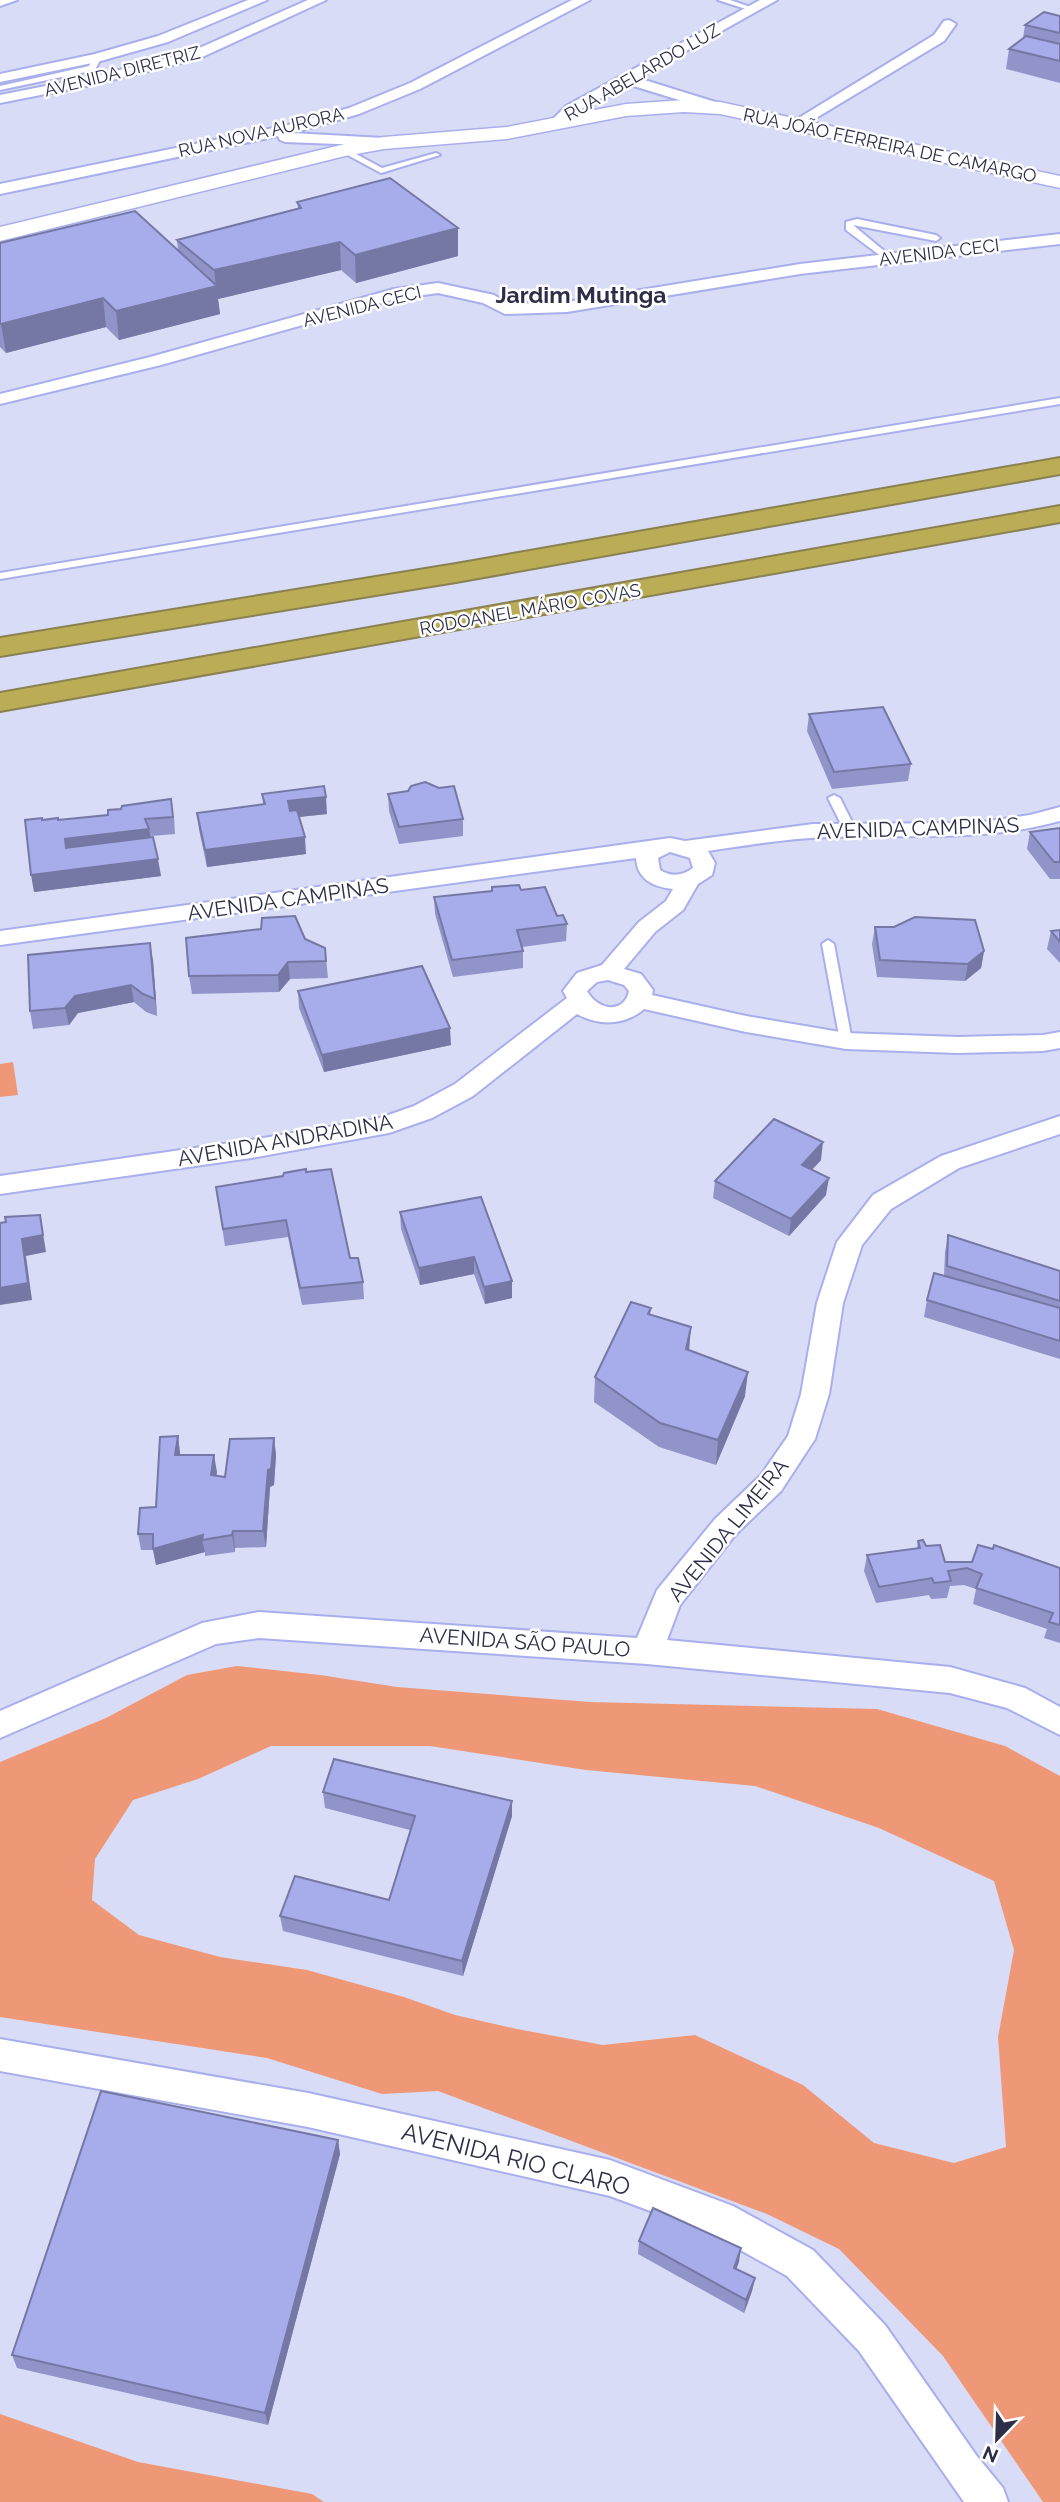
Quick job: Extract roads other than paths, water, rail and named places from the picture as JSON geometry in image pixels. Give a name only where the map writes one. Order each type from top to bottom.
[{"type":"highway","points":[[0,648],[456,573],[1060,466]]},
{"type":"highway","name":"RODOANEL MÁRIO COVAS","points":[[0,702],[1060,514]]},
{"type":"main road","name":"RUA JOÃO FERREIRA DE CAMARGO","points":[[557,121],[626,110],[684,106],[720,108],[1060,182]]},
{"type":"main road","name":"RUA ABELARDO LUZ","points":[[0,234],[345,150],[384,143],[494,134],[557,121]]},
{"type":"street","points":[[0,2],[10,0]]},
{"type":"street","name":"AVENIDA DIRETRIZ","points":[[0,78],[97,58],[163,39],[260,0]]},
{"type":"street","name":"AVENIDA DIRETRIZ","points":[[0,99],[148,69],[193,56],[318,0]]},
{"type":"street","name":"RUA NOVA AURORA","points":[[0,189],[312,123],[388,98],[583,0]]},
{"type":"street","name":"RUA ABELARDO LUZ","points":[[557,121],[571,109],[770,0]]},
{"type":"street","points":[[796,124],[939,38],[949,24]]},
{"type":"street","name":"RUA JOÃO FERREIRA DE CAMARGO","points":[[626,79],[720,108]]},
{"type":"street","name":"RUA JOÃO FERREIRA DE CAMARGO","points":[[662,88],[672,100],[684,106]]},
{"type":"street","points":[[303,139],[312,123]]},
{"type":"street","name":"RUA ABELARDO LUZ","points":[[258,135],[384,143]]},
{"type":"street","name":"AVENIDA CECI","points":[[0,399],[155,361],[394,294],[422,289],[438,288],[488,299],[505,309],[567,307],[660,290],[886,257],[1060,239]]},
{"type":"street","name":"AVENIDA CAMPINAS","points":[[0,938],[577,861],[654,865],[670,845],[687,847],[850,830],[974,829],[1032,824],[1060,814]]},
{"type":"street","name":"AVENIDA CAMPINAS","points":[[696,875],[775,836]]},
{"type":"street","points":[[609,972],[647,927],[675,905],[705,861],[699,852],[687,847]]},
{"type":"street","points":[[647,927],[654,865],[696,875]]},
{"type":"street","points":[[593,974],[624,974],[635,981],[641,990],[641,1000],[626,1012],[602,1015],[587,1010],[578,1002],[575,991],[580,981],[593,974]]},
{"type":"street","points":[[641,1000],[746,1024],[846,1041],[958,1045],[1042,1043],[1060,1040]]},
{"type":"street","name":"AVENIDA ANDRADINA","points":[[0,1185],[251,1149],[380,1127],[423,1112],[464,1090],[578,1002]]},
{"type":"street","name":"AVENIDA LIMEIRA","points":[[647,1651],[668,1599],[725,1527],[771,1483],[801,1439],[815,1394],[830,1303],[850,1242],[882,1202],[950,1162],[1060,1125]]},
{"type":"street","name":"AVENIDA SÃO PAULO","points":[[0,1725],[213,1632],[259,1625],[647,1651],[950,1680],[1014,1697],[1060,1722]]},
{"type":"street","name":"AVENIDA RIO CLARO","points":[[0,2055],[308,2110],[610,2178],[720,2219],[800,2263],[872,2338],[962,2469],[989,2502]]},
{"type":"lane","points":[[722,0],[752,9]]},
{"type":"lane","points":[[0,88],[92,68],[97,58]]},
{"type":"lane","points":[[345,150],[396,181]]},
{"type":"lane","points":[[381,171],[436,155]]},
{"type":"lane","points":[[886,257],[849,228],[849,224],[858,222],[936,238]]},
{"type":"lane","points":[[0,576],[1060,401]]},
{"type":"lane","points":[[834,798],[850,830]]},
{"type":"lane","points":[[828,944],[846,1041]]},
{"type":"district","name":"Jardim Mutinga","points":[[581,294]]}]
